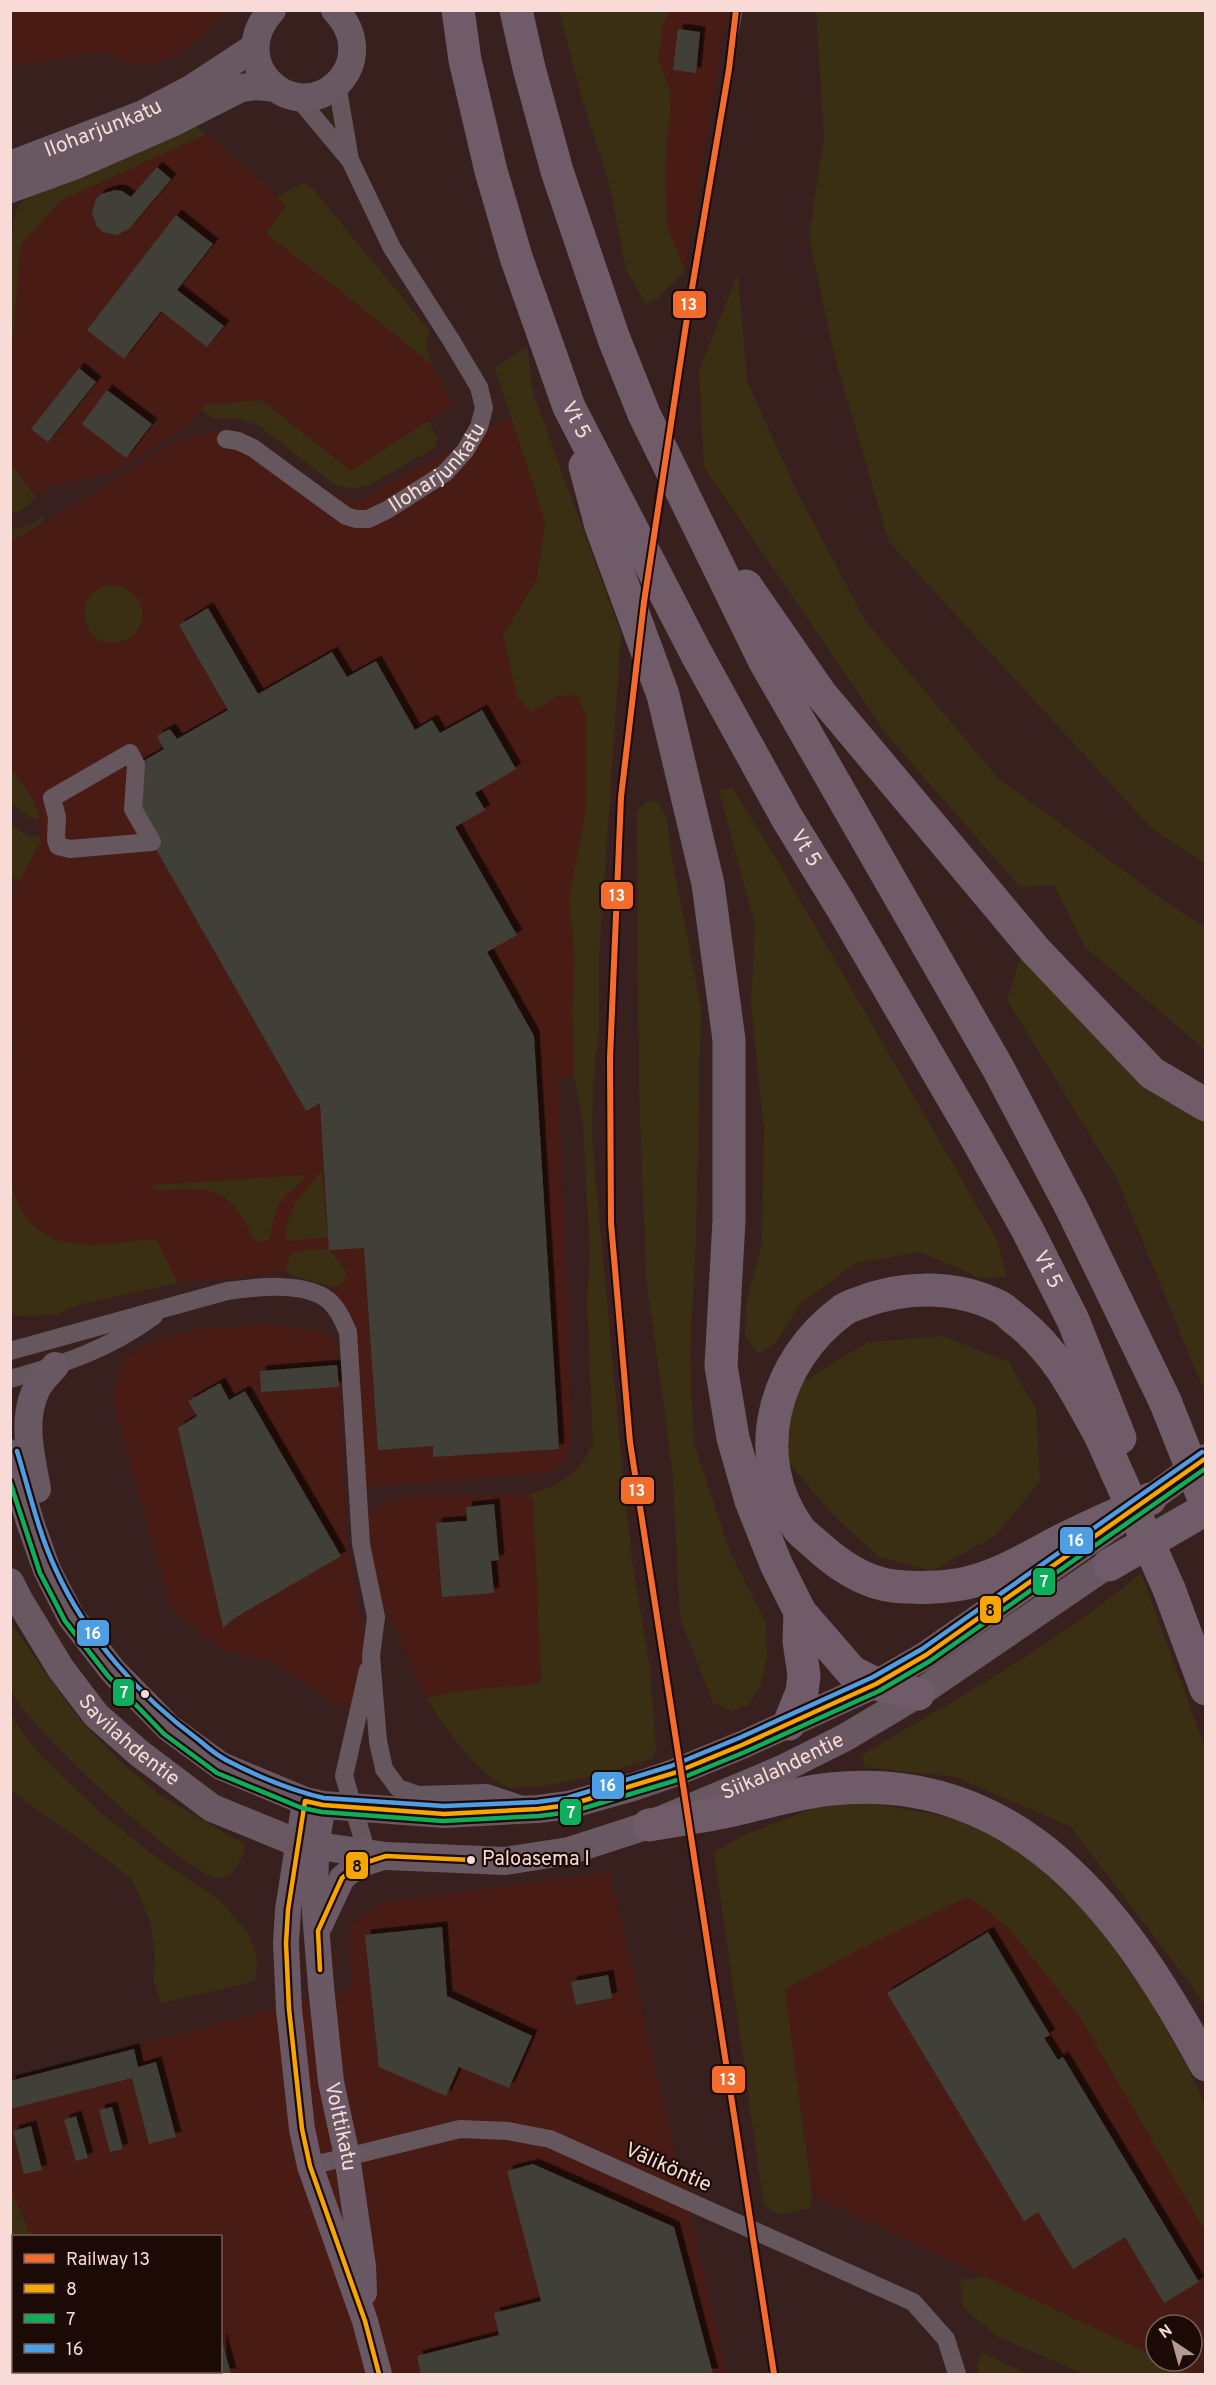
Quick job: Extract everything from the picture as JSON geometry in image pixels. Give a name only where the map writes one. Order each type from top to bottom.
[{"type":"highway","name":"Vt 5","points":[[458,10],[465,60],[491,171],[516,257],[569,407],[696,653],[786,818],[841,906],[1027,1229],[1073,1320],[1111,1438],[1206,1665]]},
{"type":"highway","points":[[516,10],[529,68],[564,192],[614,339],[644,414],[764,660],[998,1068],[1072,1209],[1119,1306],[1206,1466]]},
{"type":"highway","points":[[569,407],[601,526],[663,695],[708,884],[729,1059],[729,1220],[721,1366],[733,1438],[751,1501],[776,1564],[800,1612],[852,1672],[876,1684],[918,1694]]},
{"type":"highway","points":[[644,414],[740,576],[820,693],[1036,951],[1152,1073],[1206,1105]]},
{"type":"highway","points":[[1111,1438],[1061,1366],[1028,1330],[1001,1308],[960,1292],[921,1290],[881,1294],[844,1309],[814,1336],[790,1371],[775,1407],[771,1441],[775,1473],[783,1500],[800,1530],[842,1566],[879,1584],[926,1588],[958,1585],[1003,1570],[1150,1499]]},
{"type":"highway","points":[[1169,1399],[1206,1504]]},
{"type":"highway","points":[[1109,1565],[1206,1509]]},
{"type":"highway","points":[[1174,1587],[1206,1689]]},
{"type":"highway","points":[[789,1724],[802,1692],[804,1675],[799,1641],[800,1612]]},
{"type":"highway","points":[[649,1825],[831,1788],[877,1788],[917,1792],[962,1804],[996,1818],[1034,1841],[1089,1891],[1149,1969],[1206,2065]]},
{"type":"main road","points":[[261,23],[256,60],[263,76],[286,92],[320,94],[337,84],[350,66],[353,51],[351,35],[345,21],[335,10]]},
{"type":"main road","name":"Iloharjunkatu","points":[[10,165],[143,114],[191,88],[261,23]]},
{"type":"main road","name":"Iloharjunkatu","points":[[10,189],[86,160],[172,123],[241,88],[257,86],[286,92]]},
{"type":"main road","points":[[47,1570],[50,1546],[31,1460],[29,1409],[38,1386],[55,1366]]},
{"type":"main road","name":"Savilahdentie","points":[[10,1453],[47,1570],[71,1617],[108,1665],[169,1728],[221,1766],[314,1803]]},
{"type":"main road","name":"Siikalahdentie","points":[[314,1803],[444,1814],[533,1809],[570,1804],[633,1787],[732,1749],[876,1684],[926,1655],[1206,1458]]},
{"type":"main road","name":"Siikalahdentie","points":[[307,1844],[376,1855],[505,1861],[569,1851],[649,1825],[782,1769],[844,1738],[918,1694],[1109,1565],[1206,1495]]},
{"type":"main road","name":"Savilahdentie","points":[[10,1582],[61,1668],[96,1715],[139,1753],[212,1808],[307,1844]]},
{"type":"main road","name":"Volttikatu","points":[[314,1803],[307,1844],[288,1921],[287,1978],[302,2130],[310,2166],[365,2321],[379,2374]]},
{"type":"main road","name":"Volttikatu","points":[[307,1844],[318,1931],[331,2082],[347,2156],[363,2266],[365,2321]]},
{"type":"main road","name":"Volttikatu","points":[[318,1931],[342,1878],[358,1865],[376,1855]]},
{"type":"street","name":"Iloharjunkatu","points":[[226,439],[238,441],[253,448],[346,516],[368,519],[387,510],[446,472],[465,451],[479,427],[484,408],[478,387],[392,248],[350,160],[337,84]]},
{"type":"street","name":"Iloharjunkatu","points":[[286,92],[350,160]]},
{"type":"street","points":[[130,753],[136,765],[133,809],[152,842],[64,848],[58,846],[57,817],[52,798],[130,753]]},
{"type":"street","points":[[10,1351],[75,1335],[165,1307],[227,1291],[253,1287],[282,1287],[311,1292],[328,1300],[340,1315],[348,1332],[361,1544],[376,1617],[371,1656],[344,1776],[354,1808],[376,1855]]},
{"type":"street","points":[[10,1378],[55,1366],[94,1352],[128,1334],[165,1307]]},
{"type":"street","points":[[371,1656],[378,1742],[384,1769],[398,1788],[418,1795],[488,1793],[533,1809]]},
{"type":"street","name":"Väliköntie","points":[[310,2166],[460,2129],[508,2131],[550,2139],[913,2302],[946,2339],[957,2374]]},
{"type":"shaded area","points":[[11,10],[225,11],[197,41],[169,59],[142,67],[101,51],[22,66],[11,60]]},
{"type":"shaded area","points":[[559,11],[669,11],[663,25],[659,60],[671,94],[665,172],[667,227],[685,271],[657,299],[646,304],[626,269],[608,179],[584,106]]},
{"type":"shaded area","points":[[669,11],[727,11],[685,271],[667,227],[665,172],[671,94],[659,60],[663,25]]},
{"type":"shaded area","points":[[816,11],[1205,11],[1205,863],[1153,830],[889,542],[835,358],[809,237],[824,137]]},
{"type":"shaded area","points":[[192,122],[206,134],[62,200],[21,244],[11,357],[10,255],[15,217],[19,205],[33,193]]},
{"type":"shaded area","points":[[206,134],[266,185],[285,206],[266,234],[432,365],[454,404],[351,471],[262,400],[205,405],[190,424],[114,472],[51,486],[36,497],[11,463],[11,357],[21,244],[62,200]]},
{"type":"shaded area","points":[[302,183],[313,189],[429,330],[426,345],[432,365],[266,234],[285,206],[277,197]]},
{"type":"shaded area","points":[[738,274],[747,381],[797,492],[865,620],[998,778],[1173,907],[1205,926],[1205,1050],[1085,947],[1054,885],[1020,887],[887,735],[704,467],[699,371]]},
{"type":"shaded area","points":[[527,347],[533,393],[621,634],[599,958],[599,1031],[593,1083],[592,1138],[623,1475],[632,1560],[650,1668],[656,1748],[652,1759],[605,1773],[542,1786],[514,1788],[497,1781],[474,1762],[452,1736],[427,1699],[455,1692],[541,1682],[533,1500],[528,1495],[567,1478],[580,1465],[593,1444],[587,1301],[590,1256],[583,1122],[574,1076],[572,1009],[575,961],[569,901],[586,808],[586,715],[577,695],[557,696],[532,712],[517,697],[503,634],[537,579],[545,522],[495,368]]},
{"type":"shaded area","points":[[262,400],[351,471],[428,421],[438,438],[434,448],[370,485],[351,489],[334,484],[258,425],[238,419],[214,418],[201,410],[205,405]]},
{"type":"shaded area","points":[[510,417],[545,522],[537,579],[503,634],[532,711],[557,696],[578,695],[586,715],[586,808],[569,901],[575,961],[572,1009],[574,1076],[558,1078],[572,1439],[565,1459],[552,1472],[356,1488],[351,1369],[328,1300],[335,1288],[287,1272],[178,1283],[81,1304],[74,1245],[47,1236],[31,1225],[17,1204],[11,1175],[10,1062],[13,1061],[11,901],[14,890],[40,843],[39,811],[30,794],[11,769],[11,542],[167,446],[198,435],[233,432],[255,442],[338,498],[358,501]]},
{"type":"shaded area","points":[[10,463],[36,497],[24,509],[11,514]]},
{"type":"shaded area","points":[[46,515],[43,522],[11,542],[11,530],[31,524]]},
{"type":"shaded area","points":[[113,585],[124,587],[137,598],[142,614],[140,625],[129,638],[113,643],[102,641],[89,630],[84,614],[86,603],[97,590]]},
{"type":"shaded area","points":[[11,769],[33,799],[39,820],[33,819],[11,804]]},
{"type":"shaded area","points":[[732,787],[778,862],[998,1242],[1007,1277],[981,1278],[920,1252],[856,1263],[799,1305],[775,1344],[758,1353],[745,1336],[746,1304],[762,1243],[764,1129],[751,1003],[755,925],[719,791]]},
{"type":"shaded area","points":[[657,801],[667,817],[670,848],[701,1007],[696,1237],[690,1355],[694,1444],[730,1552],[766,1623],[767,1653],[761,1685],[749,1705],[731,1711],[713,1703],[680,1619],[672,1466],[646,1277],[639,1090],[637,810],[646,802]]},
{"type":"shaded area","points":[[11,823],[24,833],[40,837],[40,843],[20,880],[11,878]]},
{"type":"shaded area","points":[[1021,956],[1205,1122],[1205,1393],[1118,1181],[1007,1000]]},
{"type":"shaded area","points":[[322,1171],[328,1237],[290,1241],[285,1237],[288,1221],[296,1202]]},
{"type":"shaded area","points":[[10,1175],[19,1206],[31,1223],[45,1234],[61,1241],[98,1245],[156,1239],[178,1283],[81,1304],[55,1315],[17,1316],[11,1312]]},
{"type":"shaded area","points":[[305,1175],[301,1183],[279,1204],[270,1238],[264,1241],[255,1241],[236,1208],[216,1193],[191,1189],[154,1190],[152,1185]]},
{"type":"shaded area","points":[[312,1249],[329,1250],[346,1271],[344,1281],[336,1288],[287,1272],[287,1261],[292,1254]]},
{"type":"shaded area","points":[[256,1323],[325,1332],[335,1340],[340,1366],[346,1535],[374,1686],[350,1705],[329,1703],[321,1692],[265,1660],[223,1650],[171,1610],[112,1396],[124,1359],[141,1346],[196,1328],[225,1328]]},
{"type":"shaded area","points":[[942,1336],[1009,1362],[1036,1409],[1040,1481],[996,1535],[932,1571],[879,1557],[831,1513],[785,1458],[796,1386],[868,1342]]},
{"type":"shaded area","points":[[528,1495],[533,1500],[541,1682],[427,1699],[381,1598],[366,1532],[368,1516],[376,1507],[410,1496]]},
{"type":"shaded area","points":[[1141,1573],[1205,1748],[1205,2004],[1071,1827],[956,1777],[864,1767],[863,1754],[1041,1647],[1109,1599]]},
{"type":"shaded area","points":[[10,1622],[74,1713],[117,1759],[161,1796],[246,1845],[234,1871],[219,1878],[202,1871],[176,1853],[108,1796],[43,1732],[21,1707],[11,1690]]},
{"type":"shaded area","points":[[11,1716],[38,1753],[101,1813],[154,1856],[220,1901],[248,1933],[257,1957],[256,1979],[248,1983],[162,2003],[154,1982],[155,1954],[150,1922],[133,1881],[104,1857],[11,1791]]},
{"type":"shaded area","points":[[831,1801],[877,1804],[960,1819],[1018,1848],[1088,1913],[1147,1996],[1187,2066],[1205,2104],[1205,2231],[1078,2014],[1011,1931],[977,1902],[967,1897],[866,1946],[785,1989],[812,2195],[810,2208],[780,2215],[764,2206],[714,1852],[747,1834]]},
{"type":"shaded area","points":[[912,1868],[977,1902],[1011,1931],[1078,2014],[1204,2224],[1206,2231],[1205,2374],[1190,2373],[1204,2373],[1204,2313],[1144,2313],[1144,2351],[812,2195],[785,1989]]},
{"type":"shaded area","points":[[610,1872],[727,2374],[31,2374],[222,2373],[222,2235],[12,2235],[10,2295],[10,2080],[351,1988],[350,1926],[381,1903]]},
{"type":"shaded area","points":[[10,2189],[31,2235],[12,2235],[12,2373],[73,2374],[11,2374]]},
{"type":"shaded area","points":[[986,2277],[1144,2351],[1144,2373],[1192,2374],[1084,2374],[999,2337],[963,2308],[960,2280]]},
{"type":"shaded area","points":[[981,2352],[1027,2374],[980,2374],[977,2367]]},
{"type":"building","points":[[678,29],[700,32],[696,73],[673,70]]},
{"type":"building","points":[[157,167],[171,179],[130,228],[117,235],[103,232],[97,227],[92,213],[96,199],[101,194],[115,190],[122,191],[131,197]]},
{"type":"building","points":[[176,215],[213,244],[177,290],[224,326],[207,347],[161,311],[124,359],[87,330]]},
{"type":"building","points":[[79,368],[96,382],[48,442],[31,429]]},
{"type":"building","points":[[107,390],[152,424],[126,458],[82,424]]},
{"type":"building","points":[[208,608],[258,694],[332,652],[347,677],[376,661],[415,730],[432,720],[440,733],[482,710],[516,769],[475,793],[485,810],[455,827],[517,935],[487,952],[534,1036],[559,1449],[433,1457],[433,1446],[378,1450],[364,1248],[329,1250],[320,1103],[306,1111],[133,809],[136,765],[164,749],[157,736],[170,729],[177,739],[228,710],[179,625]]},
{"type":"building","points":[[337,1365],[339,1387],[261,1392],[260,1371]]},
{"type":"building","points":[[220,1383],[229,1400],[245,1391],[341,1556],[233,1619],[223,1628],[178,1428],[197,1416],[188,1401]]},
{"type":"building","points":[[494,1504],[499,1560],[491,1561],[494,1593],[442,1597],[436,1523],[467,1521],[466,1507]]},
{"type":"building","points":[[442,1927],[447,1996],[532,2036],[509,2088],[459,2067],[446,2096],[379,2067],[365,1935]]},
{"type":"building","points":[[988,1932],[1050,2035],[1044,2038],[1058,2060],[1063,2057],[1199,2282],[1164,2303],[1125,2237],[1073,2269],[1038,2212],[1024,2221],[887,1993]]},
{"type":"building","points":[[608,1975],[612,1998],[576,2005],[571,1982]]},
{"type":"building","points":[[134,2049],[138,2067],[156,2062],[176,2137],[149,2144],[132,2078],[10,2109],[10,2081]]},
{"type":"building","points":[[112,2107],[123,2149],[110,2152],[99,2110]]},
{"type":"building","points":[[76,2116],[88,2158],[76,2161],[64,2120]]},
{"type":"building","points":[[31,2126],[42,2170],[24,2174],[13,2131]]},
{"type":"building","points":[[533,2164],[674,2227],[713,2374],[421,2374],[417,2356],[499,2335],[494,2313],[541,2301],[507,2171]]},
{"type":"building","points":[[222,2341],[231,2374],[73,2374],[222,2373]]},
{"type":"railway","points":[[729,69],[739,10]]},
{"type":"rail line","name":"13","points":[[736,10],[729,69],[687,318],[644,602],[621,797],[610,1058],[611,1223],[630,1442],[774,2374]]},
{"type":"transit line","name":"16","points":[[17,1451],[44,1540],[55,1568],[82,1618],[136,1685],[178,1724],[226,1760],[300,1791],[324,1798],[444,1806],[537,1802],[567,1798],[671,1766],[873,1677],[922,1649],[1202,1452]]},
{"type":"transit line","name":"8","points":[[379,2374],[365,2321],[310,2166],[302,2129],[289,2009],[286,1943],[288,1910],[305,1801],[323,1805],[444,1814],[538,1809],[569,1805],[674,1773],[876,1684],[926,1655],[1206,1458]]},
{"type":"transit line","name":"7","points":[[10,1482],[40,1573],[65,1621],[108,1676],[164,1734],[217,1773],[302,1808],[322,1812],[443,1821],[571,1812],[677,1780],[879,1691],[930,1661],[1206,1468]]},
{"type":"transit line","name":"8","points":[[320,1970],[318,1931],[342,1878],[358,1865],[386,1856],[472,1860]]},
{"type":"place","name":"Paloasema I","points":[[471,1860]]}]
